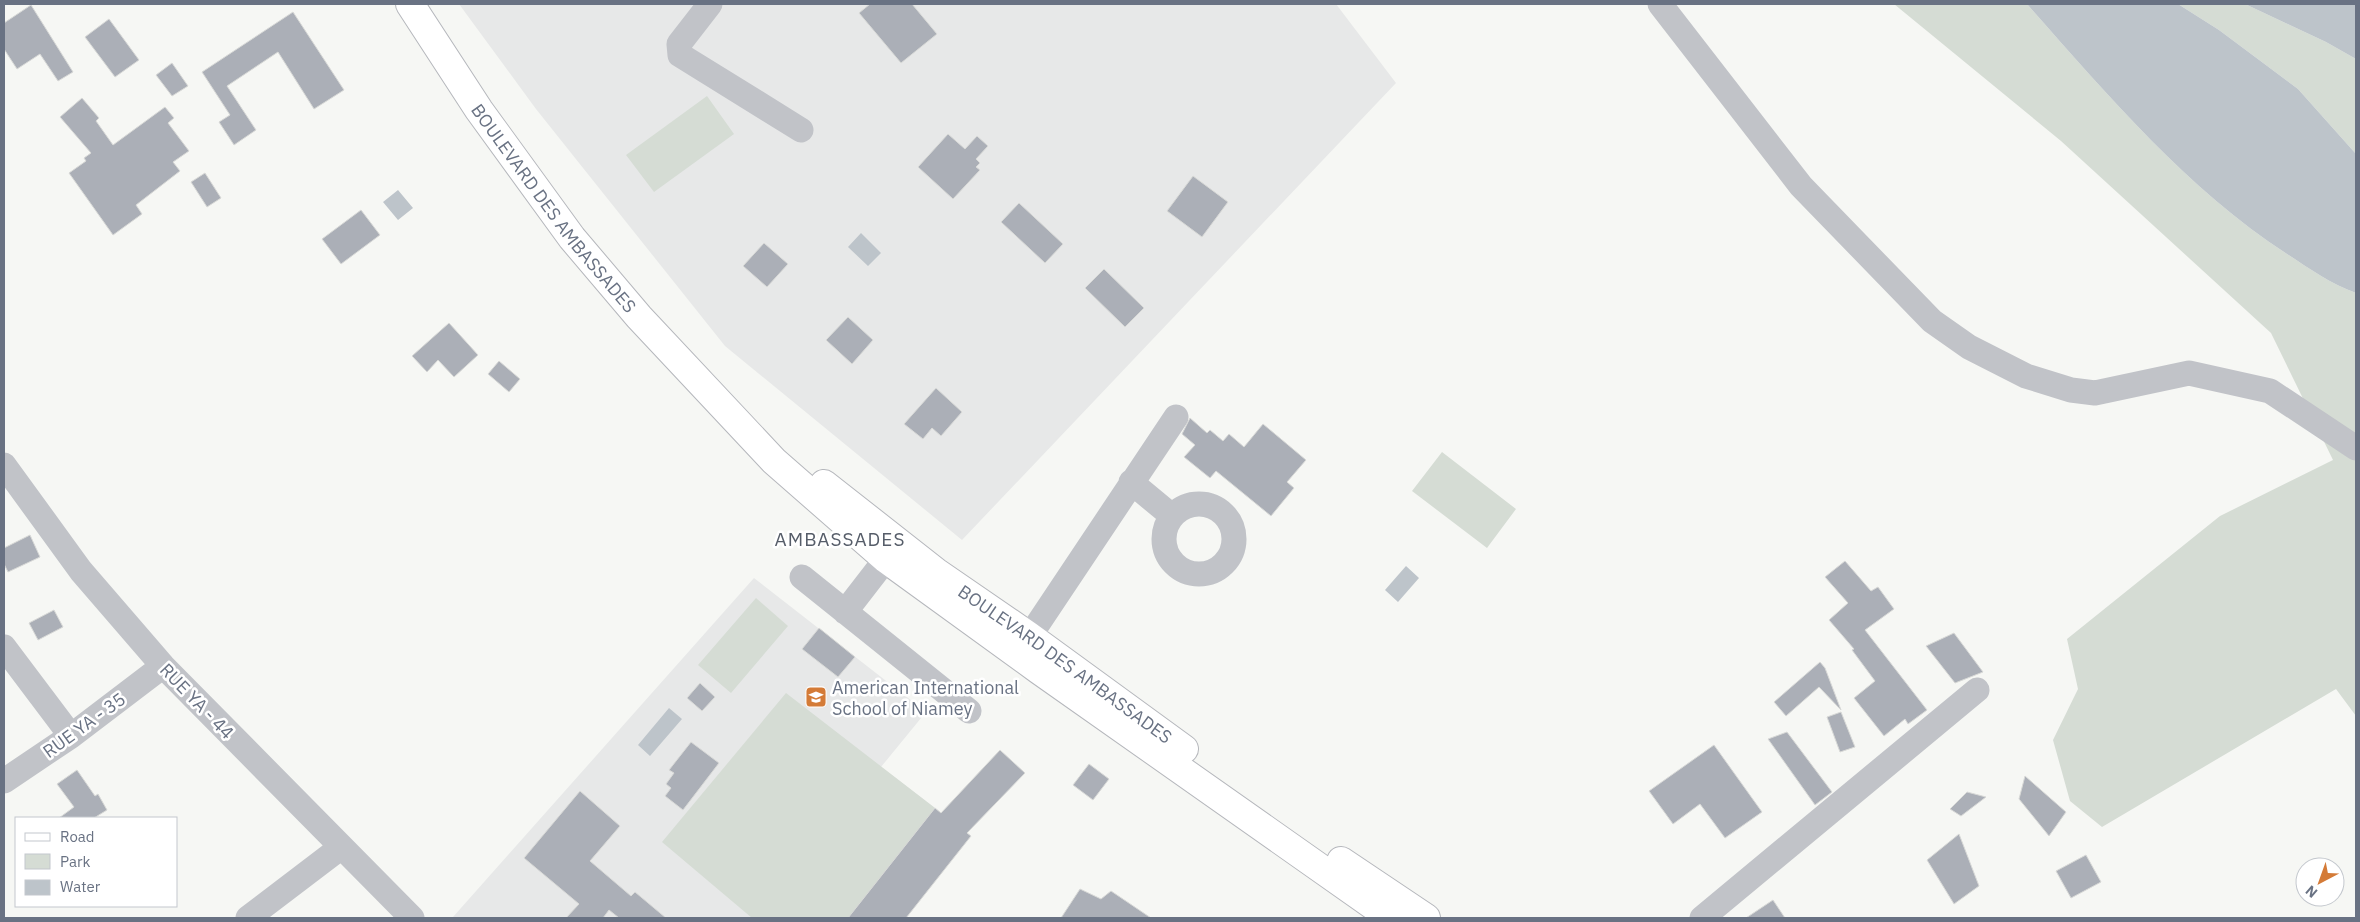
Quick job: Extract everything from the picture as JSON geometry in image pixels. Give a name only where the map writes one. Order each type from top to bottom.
[{"type":"main road","name":"BOULEVARD DES AMBASSADES","points":[[410,4],[479,110],[572,238],[639,317],[774,461],[886,559],[1024,645],[1426,918]]},
{"type":"main road","name":"BOULEVARD DES AMBASSADES","points":[[714,399],[936,572],[1024,645],[1391,918]]},
{"type":"street","points":[[710,4],[679,44],[680,55],[801,130]]},
{"type":"street","points":[[1660,4],[1800,186],[1932,321],[1969,347],[2026,376],[2071,390],[2095,393],[2189,373],[2270,390],[2356,448]]},
{"type":"street","points":[[1024,645],[1176,417]]},
{"type":"street","name":"RUE YA - 44","points":[[4,464],[81,571],[163,666],[340,848],[412,918]]},
{"type":"street","points":[[1131,482],[1172,516]]},
{"type":"street","points":[[845,612],[886,559]]},
{"type":"street","points":[[802,577],[969,711]]},
{"type":"street","points":[[4,647],[71,736]]},
{"type":"street","name":"RUE YA - 35","points":[[4,781],[71,736],[163,666]]},
{"type":"street","points":[[1702,918],[1977,690]]},
{"type":"street","points":[[248,918],[340,848]]},
{"type":"shaded area","points":[[459,4],[1336,4],[1396,83],[962,540],[725,346],[536,109]]},
{"type":"shaded area","points":[[754,578],[926,712],[881,767],[935,808],[848,918],[454,918],[453,917]]},
{"type":"green space","points":[[1894,4],[2027,4],[2149,138],[2215,199],[2250,228],[2312,271],[2356,293],[2356,716],[2336,689],[2102,827],[2070,801],[2053,740],[2078,689],[2067,639],[2220,516],[2333,460],[2271,333],[2061,141]]},
{"type":"green space","points":[[2178,4],[2245,4],[2326,42],[2356,59],[2356,154],[2298,89],[2219,30]]},
{"type":"green space","points":[[707,96],[734,134],[654,192],[626,155]]},
{"type":"green space","points":[[1442,452],[1516,509],[1487,548],[1412,491]]},
{"type":"green space","points":[[756,598],[788,626],[731,693],[698,665]]},
{"type":"green space","points":[[786,693],[935,808],[848,918],[752,918],[662,842]]},
{"type":"water","points":[[2027,4],[2178,4],[2219,30],[2298,89],[2356,154],[2356,293],[2312,271],[2250,228],[2215,199],[2149,138]]},
{"type":"water","points":[[2245,4],[2356,4],[2356,59],[2326,42]]},
{"type":"water","points":[[398,190],[413,208],[398,220],[383,202]]},
{"type":"water","points":[[861,233],[881,253],[868,266],[848,247]]},
{"type":"water","points":[[1406,566],[1419,578],[1398,602],[1385,590]]},
{"type":"water","points":[[669,708],[682,719],[650,756],[638,745]]},
{"type":"building","points":[[870,4],[912,4],[937,34],[901,63],[859,13]]},
{"type":"building","points":[[31,5],[73,72],[58,81],[40,54],[17,69],[4,49],[4,23]]},
{"type":"building","points":[[293,12],[344,90],[314,109],[278,52],[227,86],[256,130],[234,145],[219,122],[230,115],[202,72]]},
{"type":"building","points":[[109,19],[139,60],[115,77],[85,37]]},
{"type":"building","points":[[172,63],[188,86],[172,96],[156,75]]},
{"type":"building","points":[[82,98],[99,118],[96,121],[113,145],[165,107],[174,118],[168,123],[189,151],[173,162],[180,171],[136,205],[142,214],[113,235],[69,173],[86,161],[84,158],[91,153],[60,117]]},
{"type":"building","points":[[948,134],[965,149],[977,136],[988,146],[976,159],[980,163],[976,167],[980,170],[953,199],[918,167]]},
{"type":"building","points":[[205,173],[221,198],[207,207],[191,182]]},
{"type":"building","points":[[1193,176],[1228,202],[1202,237],[1167,211]]},
{"type":"building","points":[[1019,203],[1063,244],[1045,263],[1001,222]]},
{"type":"building","points":[[361,210],[380,235],[341,264],[322,239]]},
{"type":"building","points":[[764,243],[788,264],[767,287],[743,266]]},
{"type":"building","points":[[1104,269],[1144,308],[1125,327],[1085,288]]},
{"type":"building","points":[[848,317],[873,340],[852,364],[826,340]]},
{"type":"building","points":[[449,323],[478,355],[454,377],[438,360],[427,372],[412,356]]},
{"type":"building","points":[[499,361],[520,379],[509,392],[488,374]]},
{"type":"building","points":[[936,388],[962,412],[941,436],[932,428],[923,439],[904,424]]},
{"type":"building","points":[[1190,418],[1207,433],[1210,430],[1223,441],[1229,434],[1244,447],[1263,424],[1306,460],[1287,482],[1294,488],[1271,516],[1216,471],[1210,478],[1184,457],[1195,445],[1182,434]]},
{"type":"building","points":[[30,535],[40,557],[8,572],[4,564],[4,548]]},
{"type":"building","points":[[1845,561],[1871,591],[1878,587],[1894,609],[1865,630],[1927,710],[1908,724],[1905,719],[1884,736],[1854,698],[1875,681],[1852,650],[1854,649],[1829,620],[1848,603],[1825,577]]},
{"type":"building","points":[[54,610],[63,627],[38,640],[29,623]]},
{"type":"building","points":[[819,628],[855,657],[838,677],[802,649]]},
{"type":"building","points":[[1954,633],[1983,672],[1955,683],[1926,646]]},
{"type":"building","points":[[1820,662],[1825,668],[1841,710],[1819,687],[1786,716],[1774,702]]},
{"type":"building","points":[[700,683],[715,697],[702,711],[687,698]]},
{"type":"building","points":[[1841,712],[1855,747],[1840,752],[1827,717]]},
{"type":"building","points":[[1787,732],[1832,792],[1815,805],[1768,739]]},
{"type":"building","points":[[691,742],[719,763],[683,810],[665,796],[671,788],[666,784],[674,773],[669,770]]},
{"type":"building","points":[[1714,745],[1762,812],[1725,838],[1700,804],[1673,824],[1649,791]]},
{"type":"building","points":[[1000,750],[1025,773],[967,833],[971,836],[906,918],[848,918],[935,808],[941,813]]},
{"type":"building","points":[[1089,764],[1109,779],[1093,800],[1073,785]]},
{"type":"building","points":[[77,770],[95,796],[98,794],[107,810],[96,817],[60,817],[74,807],[57,784]]},
{"type":"building","points":[[2025,776],[2066,812],[2049,836],[2019,799]]},
{"type":"building","points":[[580,791],[620,826],[590,861],[631,896],[635,892],[666,918],[619,918],[609,910],[603,918],[566,918],[579,904],[524,858]]},
{"type":"building","points":[[1967,792],[1986,797],[1961,816],[1950,809]]},
{"type":"building","points":[[1959,834],[1979,886],[1954,904],[1927,860]]},
{"type":"building","points":[[2086,855],[2101,882],[2071,898],[2056,871]]},
{"type":"building","points":[[1080,889],[1101,899],[1111,891],[1151,918],[1061,918]]},
{"type":"building","points":[[1773,900],[1785,918],[1746,918]]},
{"type":"place","name":"American International School of Niamey","points":[[816,697]]},
{"type":"district","name":"AMBASSADES","points":[[840,539]]}]
